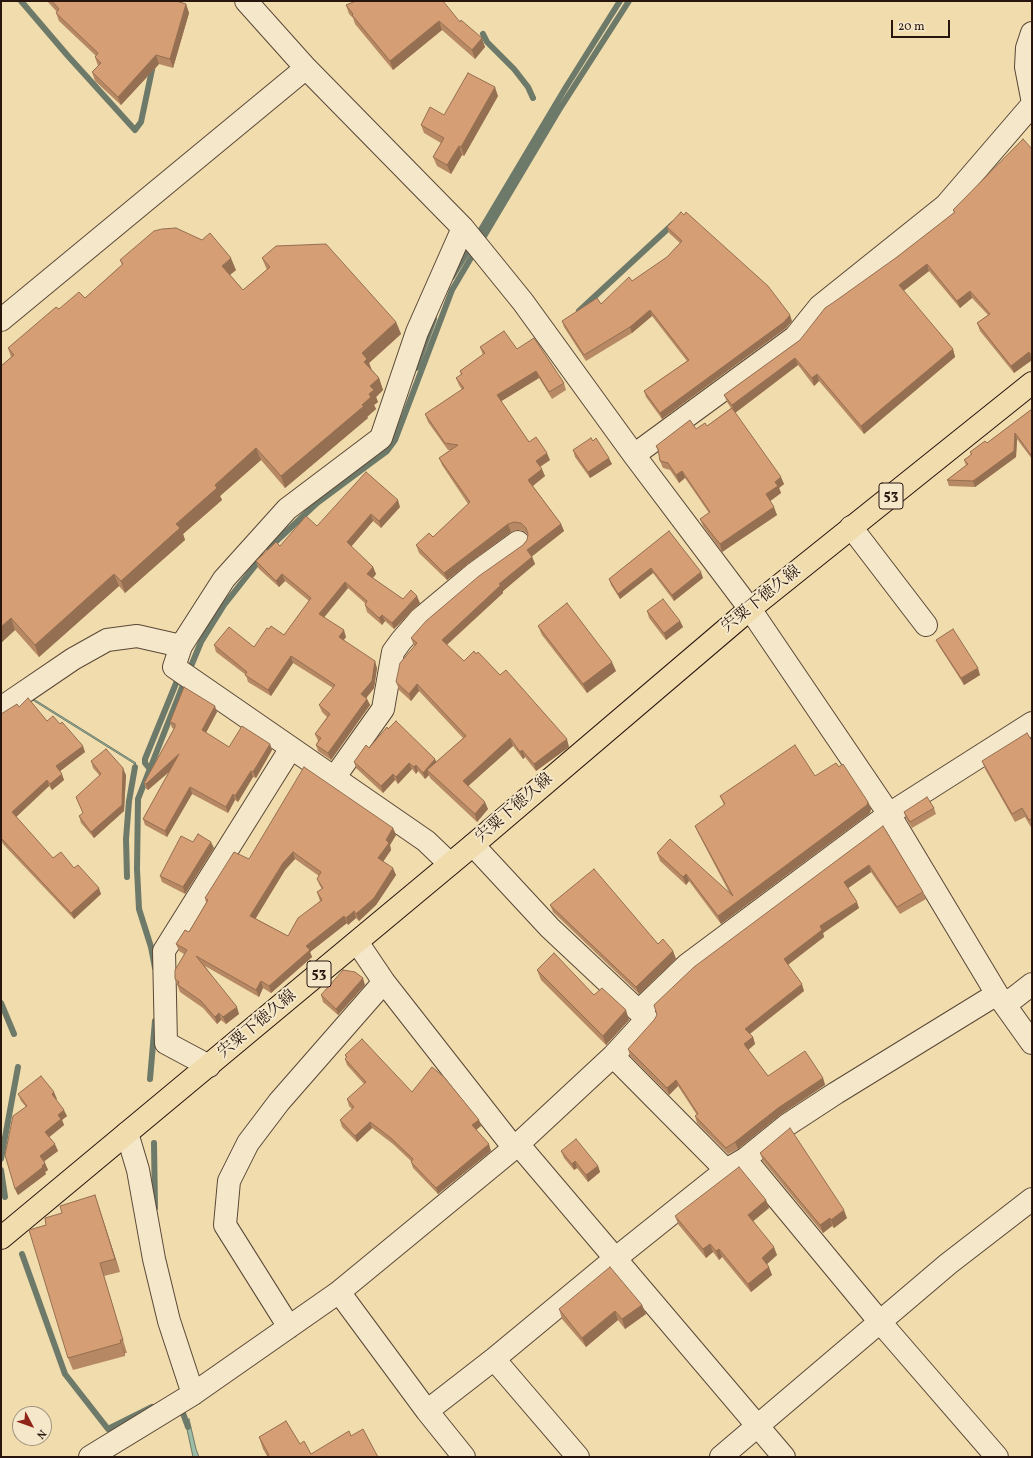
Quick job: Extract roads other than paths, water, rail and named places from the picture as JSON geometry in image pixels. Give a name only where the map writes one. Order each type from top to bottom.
[{"type":"main road","name":"宍粟下徳久線","points":[[1,1238],[473,845],[750,609],[1032,383]]},
{"type":"street","points":[[246,1],[306,68],[463,228],[495,264],[634,456],[750,609],[889,814],[1001,1000],[1032,1043]]},
{"type":"street","points":[[1032,33],[1027,48],[1026,67],[1032,98]]},
{"type":"street","points":[[1,320],[306,68]]},
{"type":"street","points":[[634,456],[795,336],[820,306],[946,205],[1032,105]]},
{"type":"street","points":[[450,864],[426,841],[174,667],[181,646],[224,579],[287,509],[381,438],[418,332],[463,228]]},
{"type":"street","points":[[851,527],[926,626]]},
{"type":"street","points":[[334,778],[383,709],[393,652],[420,620],[474,574],[518,542]]},
{"type":"street","points":[[1,708],[73,659],[107,640],[137,636],[181,646]]},
{"type":"street","points":[[638,1011],[688,964],[889,814],[1032,723]]},
{"type":"street","points":[[209,1066],[166,1043],[164,951],[291,748]]},
{"type":"street","points":[[90,1457],[193,1394],[339,1292],[516,1146],[613,1056],[646,1019],[550,928],[473,845]]},
{"type":"street","points":[[357,942],[384,982],[516,1146],[616,1258],[784,1457]]},
{"type":"street","points":[[289,1326],[225,1225],[230,1181],[248,1143],[279,1102],[384,982]]},
{"type":"street","points":[[427,1411],[494,1359],[616,1258],[726,1170],[745,1159],[787,1125],[836,1093],[1032,984]]},
{"type":"street","points":[[613,1056],[726,1170]]},
{"type":"street","points":[[127,1133],[138,1170],[156,1266],[169,1321],[193,1394]]},
{"type":"street","points":[[745,1159],[880,1322],[997,1457]]},
{"type":"street","points":[[721,1457],[948,1264],[1032,1199]]},
{"type":"street","points":[[339,1292],[427,1411],[464,1457]]},
{"type":"street","points":[[494,1359],[578,1457]]},
{"type":"waterway","points":[[21,1],[68,56],[135,130],[141,122],[153,65]]},
{"type":"waterway","points":[[476,238],[566,87],[620,1]]},
{"type":"waterway","points":[[480,243],[559,110],[629,1]]},
{"type":"waterway","points":[[483,34],[487,42],[514,69],[528,87],[533,98]]},
{"type":"waterway","points":[[579,311],[673,224]]},
{"type":"waterway","points":[[452,277],[471,246]]},
{"type":"waterway","points":[[269,548],[317,503],[387,451],[395,440],[452,290],[475,251]]},
{"type":"waterway","points":[[416,368],[434,319]]},
{"type":"waterway","points":[[189,671],[201,642],[224,605],[262,557]]},
{"type":"waterway","points":[[149,768],[145,763],[145,759],[179,676]]},
{"type":"waterway","points":[[155,968],[151,947],[139,909],[137,869],[138,799],[185,680]]},
{"type":"waterway","points":[[127,877],[126,839],[129,801],[135,767]]},
{"type":"waterway","points":[[1,1003],[14,1034]]},
{"type":"waterway","points":[[150,1079],[155,1021]]},
{"type":"waterway","points":[[1,1159],[18,1067]]},
{"type":"waterway","points":[[154,1143],[155,1208]]},
{"type":"waterway","points":[[1,1170],[5,1197]]},
{"type":"waterway","points":[[22,1254],[65,1374],[108,1429],[152,1407]]},
{"type":"waterway","points":[[180,1405],[188,1427]]}]
